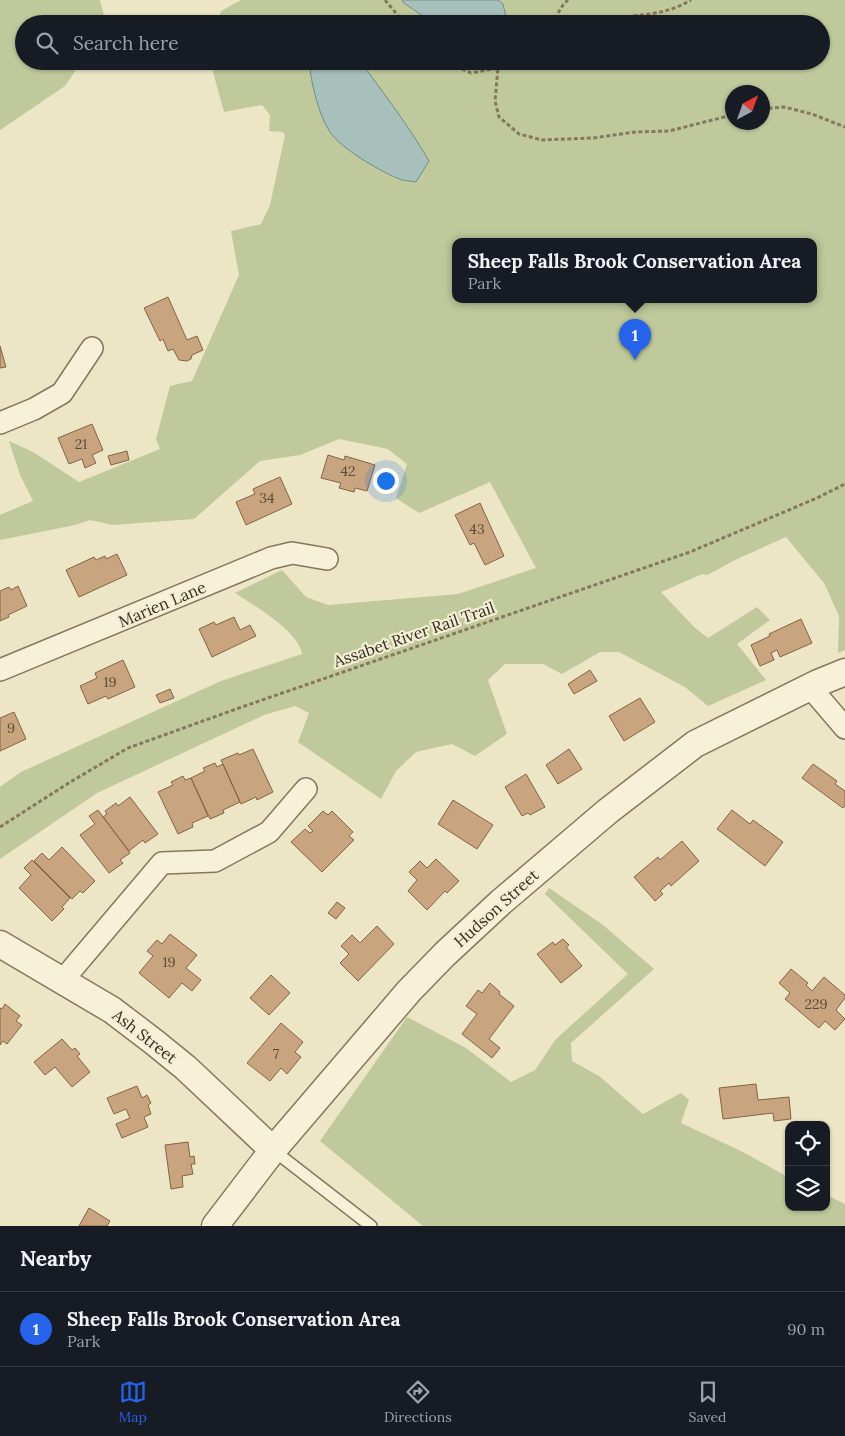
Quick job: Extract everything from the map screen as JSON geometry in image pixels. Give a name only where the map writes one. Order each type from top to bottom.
[{"type":"street","points":[[0,423],[34,409],[62,393],[92,348]]},
{"type":"street","name":"Marien Lane","points":[[0,670],[271,558],[292,553],[327,559]]},
{"type":"street","name":"Hudson Street","points":[[215,1226],[274,1150],[409,991],[502,902],[608,810],[695,744],[810,687],[845,672]]},
{"type":"street","points":[[810,687],[845,728]]},
{"type":"street","points":[[62,981],[162,862],[215,861],[269,832],[306,789]]},
{"type":"street","name":"Ash Street","points":[[0,944],[112,1010],[186,1068],[274,1150]]},
{"type":"lane","points":[[274,1150],[371,1226]]},
{"type":"path","points":[[385,0],[398,15]]},
{"type":"path","points":[[557,15],[568,0]]},
{"type":"path","points":[[642,15],[676,8],[690,0]]},
{"type":"path","points":[[464,70],[471,73],[487,70]]},
{"type":"path","points":[[498,70],[495,101],[499,117],[519,134],[542,140],[593,138],[635,132],[669,131],[725,117]]},
{"type":"path","points":[[770,108],[784,107],[812,114],[845,127]]},
{"type":"path","name":"Assabet River Rail Trail","points":[[0,827],[128,748],[690,552],[817,498],[845,484]]},
{"type":"green space","points":[[0,0],[100,0],[104,15],[15,15],[15,70],[76,70],[65,86],[0,130]]},
{"type":"green space","points":[[241,0],[845,0],[845,650],[838,653],[839,616],[824,583],[786,537],[707,575],[702,574],[661,592],[694,627],[708,638],[757,607],[770,620],[737,644],[766,680],[708,706],[685,687],[619,652],[600,652],[562,674],[543,664],[505,664],[488,680],[507,734],[475,756],[452,744],[416,752],[396,771],[381,799],[298,742],[309,713],[295,706],[264,715],[97,793],[0,859],[0,787],[21,772],[221,681],[302,654],[293,636],[274,619],[235,593],[282,570],[306,597],[328,605],[458,594],[536,568],[490,482],[419,513],[396,498],[407,464],[388,449],[339,439],[300,455],[260,461],[194,519],[113,525],[90,520],[75,525],[0,540],[0,515],[33,501],[20,475],[9,441],[33,452],[79,482],[160,449],[156,439],[170,386],[192,381],[239,275],[231,231],[261,224],[270,205],[285,135],[283,132],[269,131],[270,115],[262,105],[224,112],[212,70],[830,70],[830,15],[220,15],[221,11]]},
{"type":"green space","points":[[549,888],[603,925],[654,969],[571,1043],[572,1061],[599,1076],[643,1114],[681,1093],[689,1100],[681,1123],[743,1152],[785,1175],[785,1211],[830,1211],[830,1196],[845,1204],[845,1226],[423,1226],[320,1141],[407,1017],[466,1048],[511,1082],[535,1070],[556,1039],[628,974],[545,894]]},
{"type":"water","points":[[402,0],[498,0],[503,4],[506,15],[421,15]]},
{"type":"water","points":[[310,70],[367,70],[405,123],[429,161],[416,182],[399,179],[381,170],[342,145],[326,125]]},
{"type":"building","points":[[168,297],[187,340],[197,336],[203,350],[192,355],[191,359],[187,361],[179,360],[173,349],[168,351],[163,339],[160,341],[144,308]]},
{"type":"building","points":[[0,346],[6,367],[0,368]]},
{"type":"building","points":[[92,424],[103,450],[92,455],[96,463],[85,468],[82,459],[69,464],[58,438]]},
{"type":"building","points":[[127,451],[129,460],[111,465],[108,456]]},
{"type":"building","points":[[328,455],[344,460],[345,456],[375,465],[367,491],[355,488],[354,492],[339,488],[341,483],[321,478]]},
{"type":"building","points":[[280,477],[292,504],[246,525],[236,502],[255,494],[253,489]]},
{"type":"building","points":[[480,503],[504,556],[485,565],[474,543],[470,545],[455,515]]},
{"type":"building","points":[[117,554],[127,575],[79,597],[66,570],[94,557],[96,560],[105,556],[106,559]]},
{"type":"building","points":[[18,586],[27,606],[0,621],[0,591],[9,587],[11,590]]},
{"type":"building","points":[[234,617],[240,630],[250,625],[256,636],[212,657],[199,629],[214,622],[216,625]]},
{"type":"building","points":[[801,619],[812,643],[780,657],[777,650],[771,653],[774,660],[760,666],[751,645]]},
{"type":"building","points":[[123,660],[135,687],[108,699],[106,696],[88,704],[80,686],[97,678],[95,673]]},
{"type":"building","points":[[590,670],[597,681],[574,694],[568,684]]},
{"type":"building","points":[[170,689],[174,698],[160,703],[156,695]]},
{"type":"building","points":[[640,698],[655,722],[624,741],[609,716]]},
{"type":"building","points":[[14,712],[26,739],[0,751],[0,718]]},
{"type":"building","points":[[253,749],[273,792],[257,800],[256,797],[241,804],[221,760]]},
{"type":"building","points":[[569,749],[582,769],[558,784],[546,765]]},
{"type":"building","points":[[215,763],[217,767],[223,764],[240,802],[223,810],[224,813],[210,819],[191,778],[205,771],[203,768]]},
{"type":"building","points":[[813,764],[837,781],[835,784],[845,791],[845,806],[843,808],[802,778]]},
{"type":"building","points":[[526,774],[545,807],[530,815],[528,813],[522,816],[505,787]]},
{"type":"building","points":[[183,776],[185,780],[191,778],[208,816],[192,823],[193,827],[178,834],[158,792],[173,785],[171,782]]},
{"type":"building","points":[[130,797],[158,834],[145,843],[143,840],[129,851],[103,817],[107,814],[105,811],[116,803],[118,806]]},
{"type":"building","points":[[453,800],[493,825],[477,849],[438,824]]},
{"type":"building","points":[[98,810],[130,853],[120,860],[123,863],[109,873],[80,835],[95,824],[89,816]]},
{"type":"building","points":[[732,810],[750,824],[753,820],[783,842],[765,866],[717,829]]},
{"type":"building","points":[[323,811],[328,815],[332,811],[353,832],[349,836],[354,840],[322,872],[291,842],[305,829],[310,833],[313,831],[308,826]]},
{"type":"building","points":[[682,841],[699,861],[671,886],[669,883],[660,891],[663,894],[655,901],[634,877],[658,857],[660,860]]},
{"type":"building","points":[[62,847],[95,881],[83,893],[80,891],[72,899],[34,861],[42,853],[49,860]]},
{"type":"building","points":[[436,859],[459,881],[447,893],[445,891],[427,910],[408,891],[417,880],[409,872],[420,861],[427,868]]},
{"type":"building","points":[[32,860],[70,898],[62,907],[64,909],[52,921],[19,888],[31,875],[24,868]]},
{"type":"building","points":[[337,902],[345,908],[336,919],[328,913]]},
{"type":"building","points":[[377,926],[394,944],[358,981],[340,963],[349,954],[341,946],[352,935],[360,943]]},
{"type":"building","points":[[170,934],[197,955],[186,968],[201,980],[192,991],[182,983],[169,998],[139,973],[153,956],[147,951],[157,940],[162,944]]},
{"type":"building","points":[[563,939],[569,945],[566,947],[582,966],[561,983],[537,954],[553,942],[555,945]]},
{"type":"building","points":[[791,969],[808,983],[806,985],[812,991],[824,977],[845,995],[845,998],[836,1010],[845,1019],[835,1030],[825,1021],[819,1028],[785,999],[790,993],[779,983]]},
{"type":"building","points":[[271,975],[290,993],[269,1015],[250,998]]},
{"type":"building","points":[[490,983],[500,992],[499,994],[514,1006],[489,1039],[500,1048],[492,1058],[462,1034],[477,1014],[466,1006],[478,990],[482,993]]},
{"type":"building","points":[[5,1004],[20,1016],[16,1021],[22,1025],[7,1044],[3,1041],[0,1045],[0,1008],[2,1009]]},
{"type":"building","points":[[281,1023],[303,1042],[295,1052],[301,1057],[287,1074],[281,1068],[270,1081],[247,1063]]},
{"type":"building","points":[[62,1039],[72,1050],[75,1048],[80,1054],[77,1056],[90,1072],[72,1087],[55,1067],[45,1075],[34,1062]]},
{"type":"building","points":[[756,1084],[758,1100],[789,1097],[791,1119],[774,1121],[773,1113],[723,1119],[719,1088]]},
{"type":"building","points":[[137,1086],[142,1098],[147,1095],[151,1103],[148,1105],[151,1114],[144,1117],[148,1127],[122,1138],[116,1124],[130,1118],[126,1109],[114,1114],[107,1098]]},
{"type":"building","points":[[188,1142],[190,1157],[194,1156],[195,1164],[191,1164],[193,1174],[182,1176],[183,1187],[171,1189],[165,1145]]},
{"type":"building","points":[[89,1208],[110,1221],[107,1226],[79,1226]]},
{"type":"place","name":"Sheep Falls Brook Conservation Area","points":[[635,360]]}]
